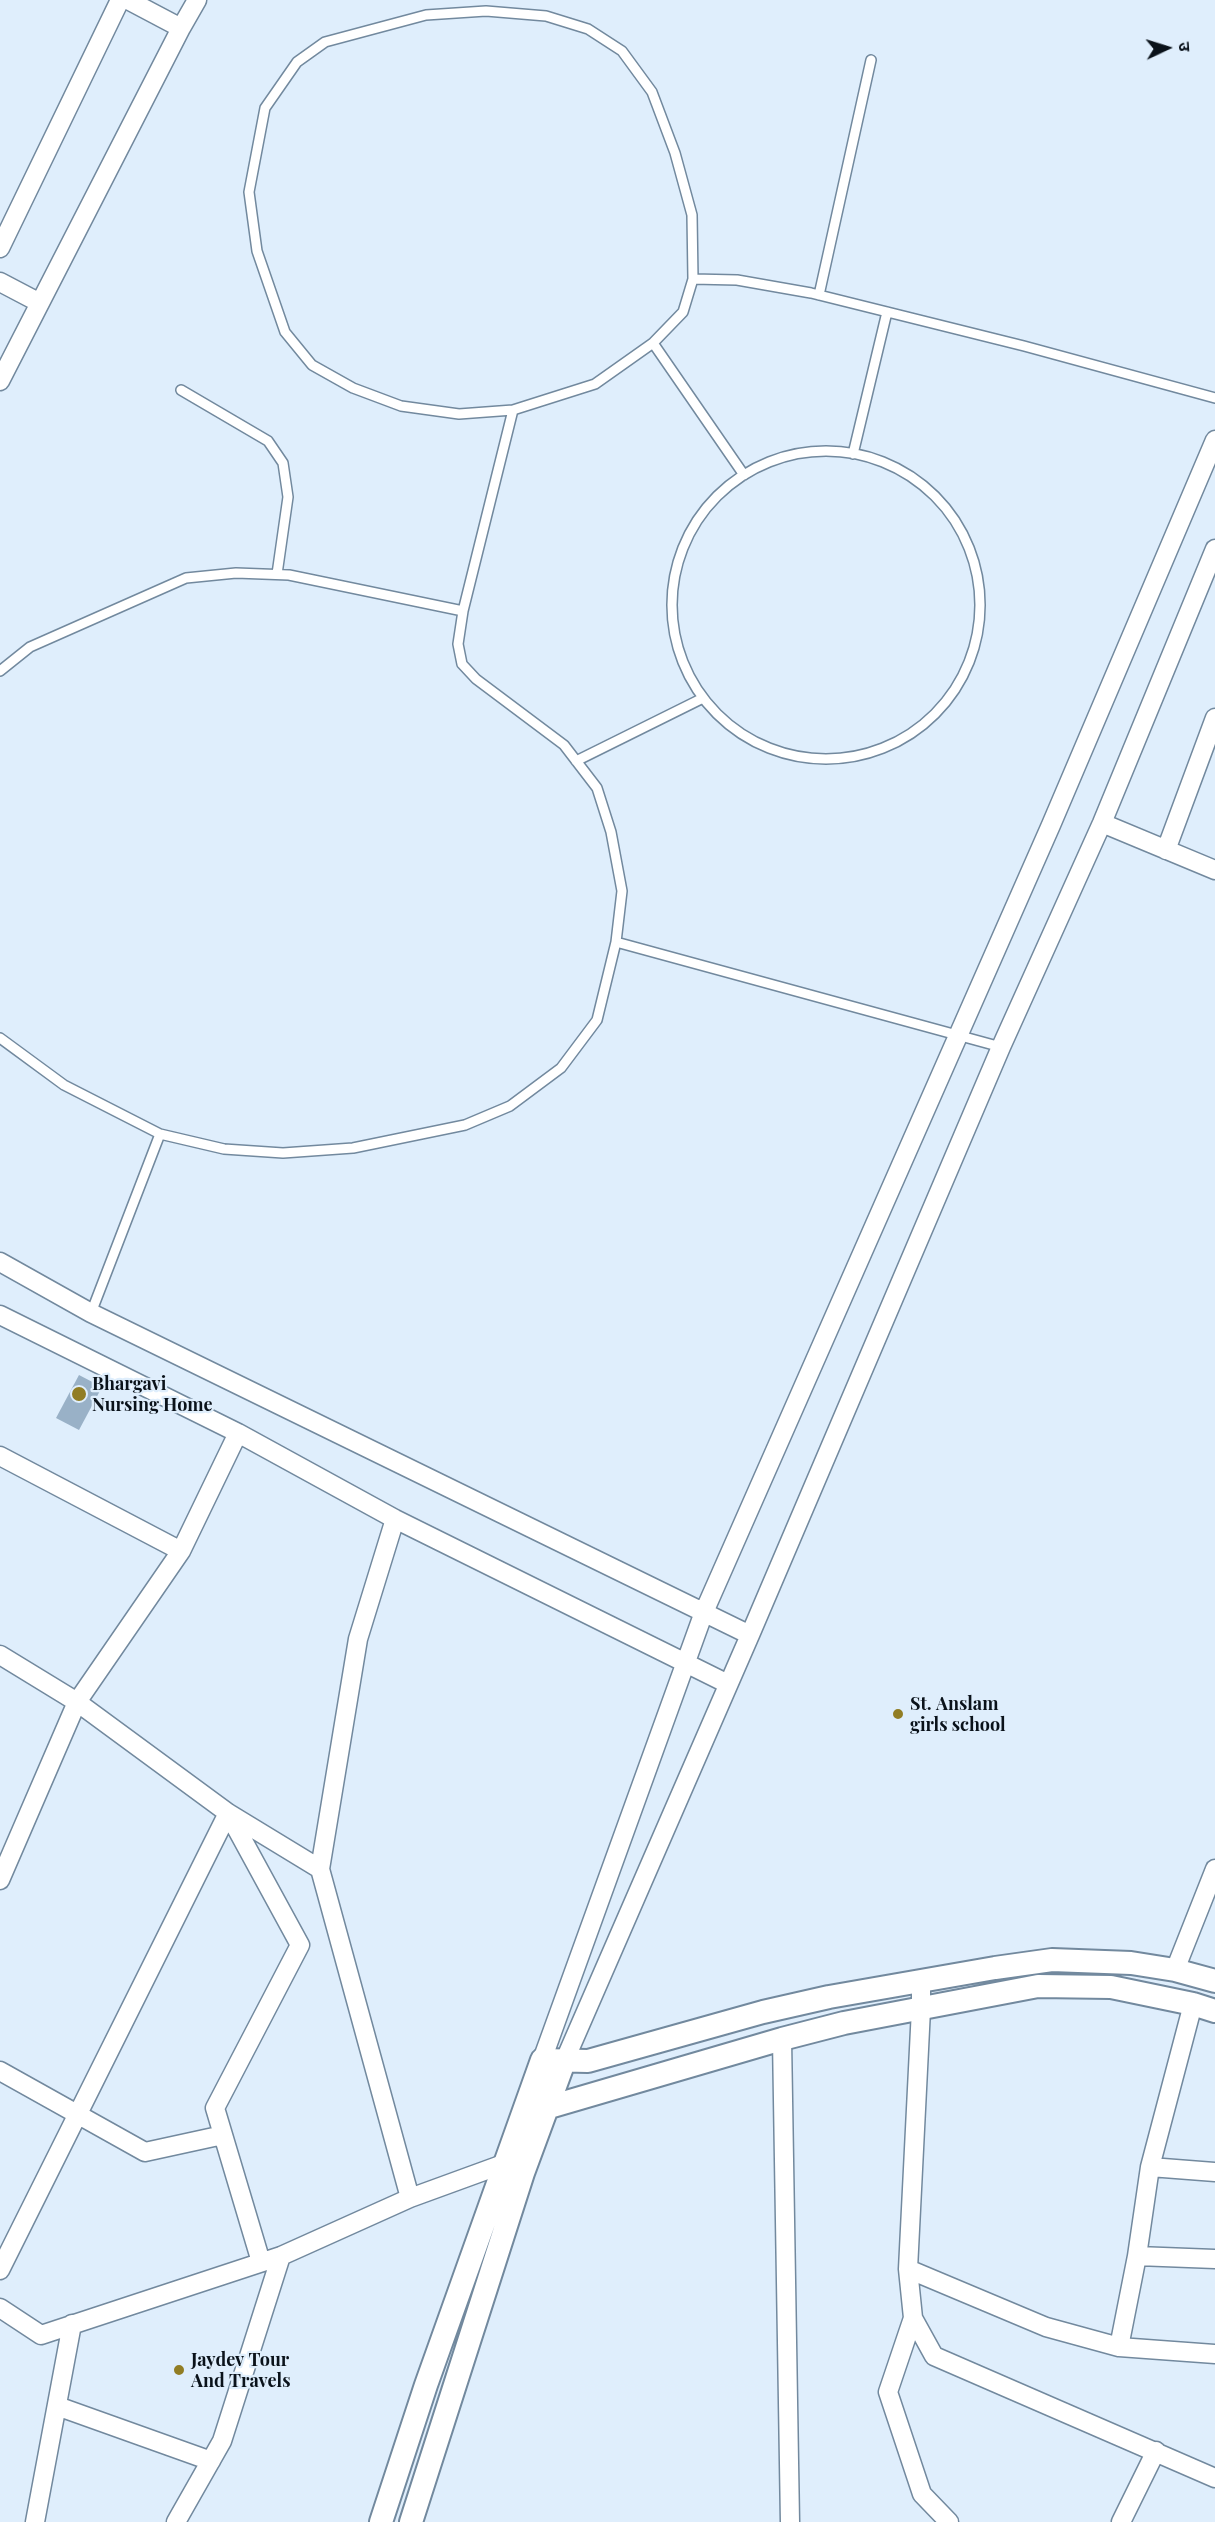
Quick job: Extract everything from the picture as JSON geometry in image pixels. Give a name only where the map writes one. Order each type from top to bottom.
[{"type":"street","points":[[0,248],[120,0]]},
{"type":"street","points":[[128,0],[181,28]]},
{"type":"street","points":[[0,381],[197,0]]},
{"type":"street","points":[[0,282],[40,303]]},
{"type":"street","points":[[411,2522],[519,2184],[536,2108],[704,1612],[1052,825],[1215,440]]},
{"type":"street","points":[[553,2061],[729,1684],[1001,1047],[1102,823],[1215,549]]},
{"type":"street","points":[[1166,850],[1215,718]]},
{"type":"street","points":[[1102,823],[1215,870]]},
{"type":"street","points":[[0,1262],[92,1312],[750,1635]]},
{"type":"street","points":[[0,1316],[238,1433],[395,1519],[729,1684]]},
{"type":"street","points":[[0,1880],[77,1702],[181,1551],[238,1433]]},
{"type":"street","points":[[0,1456],[181,1551]]},
{"type":"street","points":[[395,1519],[358,1639],[320,1869],[410,2198]]},
{"type":"street","points":[[0,1655],[77,1702],[228,1813],[320,1869]]},
{"type":"street","points":[[0,2270],[228,1813]]},
{"type":"street","points":[[228,1813],[300,1945],[215,2108],[261,2262]]},
{"type":"street","points":[[1175,1970],[1215,1869]]},
{"type":"street","points":[[553,2061],[597,2059],[763,2012],[921,1980],[1052,1960],[1131,1963],[1175,1970],[1215,1981]]},
{"type":"street","points":[[921,1980],[908,2269],[913,2318],[934,2356],[1215,2478]]},
{"type":"street","points":[[381,2522],[426,2385],[506,2163],[536,2108],[844,2023],[1038,1986],[1111,1987],[1193,2004],[1215,2011]]},
{"type":"street","points":[[1119,2347],[1137,2256],[1150,2167],[1193,2004]]},
{"type":"street","points":[[782,2039],[790,2522]]},
{"type":"street","points":[[0,2071],[145,2152],[224,2135]]},
{"type":"street","points":[[0,2308],[41,2335],[281,2256],[410,2198],[506,2163]]},
{"type":"street","points":[[1150,2167],[1215,2172]]},
{"type":"street","points":[[176,2522],[222,2440],[281,2256]]},
{"type":"street","points":[[1137,2256],[1215,2259]]},
{"type":"street","points":[[908,2269],[1046,2327],[1119,2347],[1215,2354]]},
{"type":"street","points":[[913,2318],[888,2392],[922,2494],[949,2522]]},
{"type":"street","points":[[35,2522],[72,2324]]},
{"type":"street","points":[[57,2406],[211,2460]]},
{"type":"street","points":[[1121,2522],[1156,2451]]},
{"type":"lane","points":[[486,11],[546,16],[588,29],[622,51],[652,92],[675,153],[693,215],[693,279],[682,312],[652,343],[595,384],[513,410],[459,414],[401,406],[353,388],[312,365],[285,332],[257,251],[249,192],[265,108],[297,62],[325,42],[426,15],[486,11]]},
{"type":"lane","points":[[819,295],[872,60]]},
{"type":"lane","points":[[693,279],[737,280],[819,295],[1024,346],[1215,398]]},
{"type":"lane","points":[[853,454],[887,312]]},
{"type":"lane","points":[[652,343],[744,475]]},
{"type":"lane","points":[[181,390],[268,441],[283,463],[288,497],[277,574]]},
{"type":"lane","points":[[0,1038],[64,1085],[160,1134],[224,1149],[283,1153],[353,1148],[465,1125],[510,1106],[561,1068],[597,1020],[616,942],[622,891],[611,832],[597,788],[564,745],[476,679],[462,664],[458,644],[463,610],[513,410]]},
{"type":"lane","points":[[807,452],[853,454],[896,469],[916,481],[948,513],[965,543],[976,576],[978,622],[967,666],[956,687],[927,722],[908,736],[866,754],[832,759],[798,757],[776,751],[735,730],[703,698],[690,678],[675,635],[673,589],[684,545],[695,524],[725,489],[744,475],[763,464],[807,452]]},
{"type":"lane","points":[[0,671],[30,647],[186,578],[236,573],[290,574],[463,610]]},
{"type":"lane","points":[[576,761],[703,698]]},
{"type":"lane","points":[[616,942],[1001,1047]]},
{"type":"lane","points":[[92,1312],[160,1134]]},
{"type":"building","points":[[79,1375],[102,1387],[79,1430],[56,1418]]},
{"type":"place","name":"Bhargavi Nursing Home","points":[[79,1394]]},
{"type":"place","name":"St. Anslam girls school","points":[[898,1714]]},
{"type":"place","name":"Jaydev Tour And Travels","points":[[179,2370]]}]
